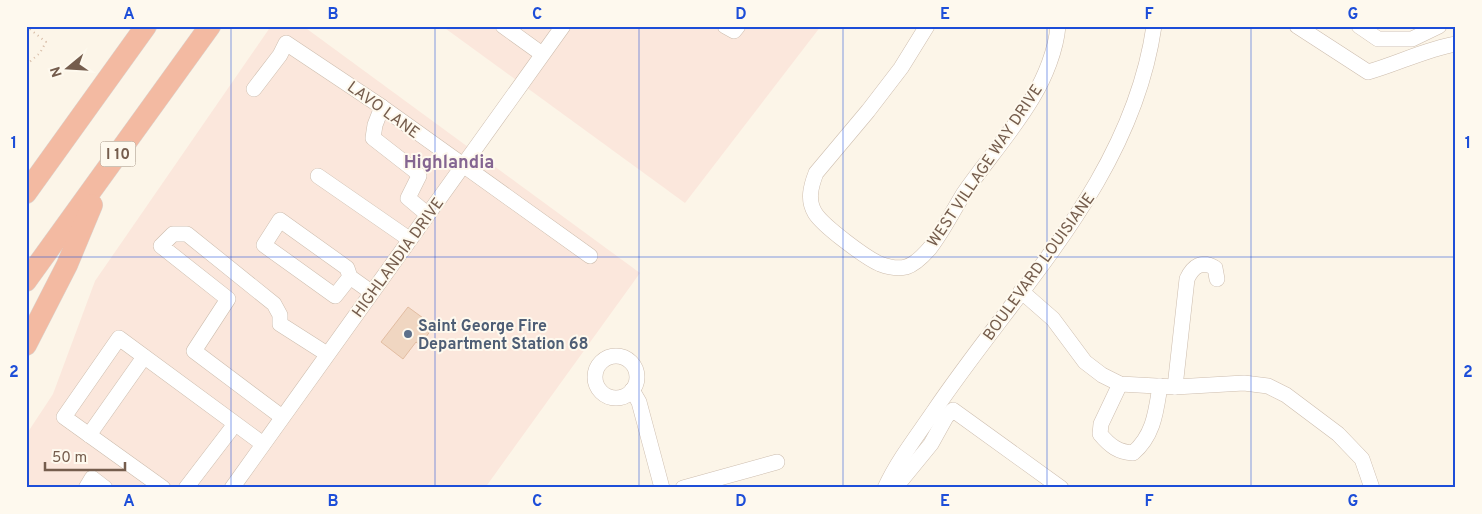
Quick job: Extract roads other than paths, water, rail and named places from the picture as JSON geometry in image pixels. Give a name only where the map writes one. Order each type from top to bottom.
[{"type":"highway","points":[[26,194],[146,26]]},
{"type":"highway","name":"I 10","points":[[26,281],[210,26]]},
{"type":"highway","points":[[26,182],[50,161]]},
{"type":"highway","points":[[26,345],[67,265],[105,172]]},
{"type":"street","points":[[503,26],[542,54]]},
{"type":"street","name":"HIGHLANDIA DRIVE","points":[[232,488],[563,26]]},
{"type":"street","points":[[725,26],[734,31],[738,26]]},
{"type":"street","name":"WEST VILLAGE WAY DRIVE","points":[[928,26],[901,68],[816,174],[811,186],[810,201],[814,212],[824,225],[879,264],[893,268],[906,267],[918,260],[930,247],[965,192],[1033,97],[1049,64],[1058,26]]},
{"type":"street","name":"BOULEVARD LOUISIANE","points":[[885,488],[894,470],[949,388],[1077,217],[1114,154],[1137,100],[1150,56],[1154,26]]},
{"type":"street","points":[[1296,26],[1368,72],[1396,64],[1442,46],[1456,44]]},
{"type":"street","points":[[1358,26],[1378,39],[1412,39],[1438,26]]},
{"type":"street","name":"LAVO LANE","points":[[254,89],[280,55],[286,43],[382,107],[590,256]]},
{"type":"street","points":[[382,107],[375,124],[373,138],[419,176],[408,198],[427,214]]},
{"type":"street","points":[[318,176],[409,239]]},
{"type":"street","points":[[350,277],[335,296],[264,245],[280,220],[347,268],[350,277],[371,292]]},
{"type":"street","points":[[282,417],[194,351],[228,299],[161,246],[173,234],[187,234],[274,304],[280,315],[280,324],[328,354]]},
{"type":"street","points":[[1175,387],[1186,279],[1191,269],[1199,264],[1208,263],[1215,268],[1217,280]]},
{"type":"street","points":[[1021,292],[1053,319],[1085,362],[1102,375],[1120,384],[1175,387],[1244,383],[1268,386],[1286,395],[1338,434],[1362,459],[1370,477],[1372,488]]},
{"type":"street","points":[[163,488],[64,417],[119,338],[263,444]]},
{"type":"street","points":[[89,435],[144,357]]},
{"type":"street","points":[[1120,384],[1101,424],[1100,434],[1109,445],[1122,452],[1133,452],[1143,444],[1154,424],[1160,386]]},
{"type":"street","points":[[632,390],[639,402],[662,488]]},
{"type":"street","points":[[895,488],[931,444],[946,417],[954,410],[1061,488]]},
{"type":"street","points":[[186,488],[235,424]]},
{"type":"street","points":[[683,488],[776,462]]},
{"type":"street","points":[[86,488],[92,478],[105,488]]},
{"type":"place","name":"Saint George Fire Department Station 68","points":[[408,334]]},
{"type":"district","name":"Highlandia","points":[[449,162]]}]
